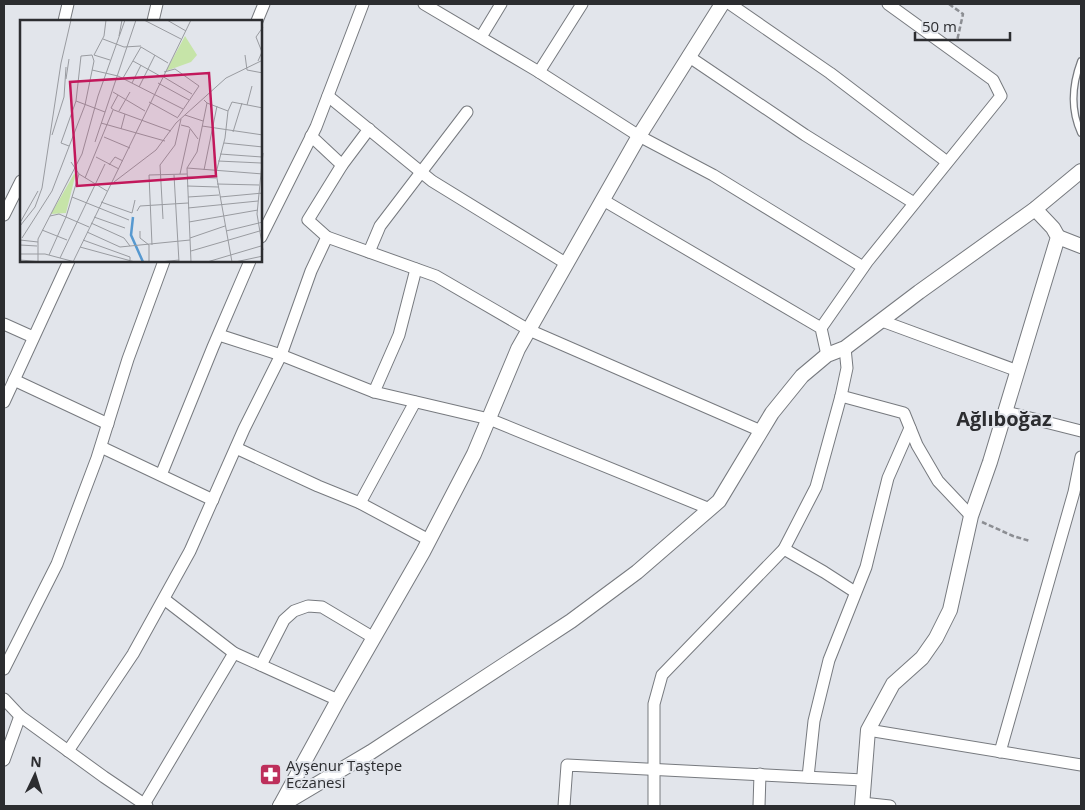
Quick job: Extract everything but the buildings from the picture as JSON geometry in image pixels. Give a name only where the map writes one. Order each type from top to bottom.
[{"type":"street","points":[[64,20],[68,4]]},
{"type":"street","points":[[153,20],[158,4]]},
{"type":"street","points":[[257,20],[264,4]]},
{"type":"street","points":[[262,236],[311,136],[363,4]]},
{"type":"street","points":[[424,4],[539,72],[639,136],[713,175],[864,267]]},
{"type":"street","points":[[481,37],[501,4]]},
{"type":"street","points":[[539,72],[582,4]]},
{"type":"street","points":[[280,806],[429,540],[474,454],[518,349],[639,136],[722,4],[830,73],[947,162]]},
{"type":"street","points":[[821,328],[864,267],[1001,96],[993,80],[888,4]]},
{"type":"street","points":[[688,56],[805,135],[914,203]]},
{"type":"street","points":[[328,96],[432,181],[566,264]]},
{"type":"street","points":[[369,252],[380,226],[467,112]]},
{"type":"street","points":[[369,129],[342,165],[308,220],[327,237],[436,276],[529,330],[761,431]]},
{"type":"street","points":[[311,136],[342,165]]},
{"type":"street","points":[[280,806],[371,752],[571,621],[637,572],[719,502],[772,413],[802,376],[827,355],[845,348],[919,292],[1035,209],[1081,171]]},
{"type":"street","points":[[4,215],[20,183]]},
{"type":"street","points":[[603,200],[821,328],[827,355]]},
{"type":"street","points":[[1035,209],[1053,228],[1058,237],[1081,246]]},
{"type":"street","points":[[68,751],[133,654],[190,551],[236,448],[281,355],[311,271],[327,237]]},
{"type":"street","points":[[890,806],[862,805],[868,730],[893,684],[922,658],[936,638],[950,610],[972,516],[1006,412],[1058,237]]},
{"type":"street","points":[[4,402],[69,262]]},
{"type":"street","points":[[4,669],[57,564],[101,447],[128,359],[164,262]]},
{"type":"street","points":[[161,476],[250,262]]},
{"type":"street","points":[[374,392],[399,335],[416,269]]},
{"type":"street","points":[[882,321],[1018,371]]},
{"type":"street","points":[[4,324],[33,336]]},
{"type":"street","points":[[218,335],[281,355],[374,392],[489,419],[710,509]]},
{"type":"street","points":[[654,806],[654,704],[662,675],[784,549],[816,487],[847,368],[845,348]]},
{"type":"street","points":[[14,380],[108,424]]},
{"type":"street","points":[[841,396],[904,413],[917,445],[938,481],[972,516]]},
{"type":"street","points":[[360,503],[415,402]]},
{"type":"street","points":[[1006,412],[1081,432]]},
{"type":"street","points":[[808,777],[814,721],[827,668],[866,567],[888,478],[910,428]]},
{"type":"street","points":[[101,447],[213,500]]},
{"type":"street","points":[[236,448],[360,503],[429,540]]},
{"type":"street","points":[[1000,752],[1074,492],[1081,457]]},
{"type":"street","points":[[784,549],[855,592]]},
{"type":"street","points":[[164,599],[234,653],[338,700]]},
{"type":"street","points":[[261,665],[284,620],[294,610],[308,606],[322,607],[374,638]]},
{"type":"street","points":[[4,699],[20,716],[145,806],[234,653]]},
{"type":"street","points":[[4,760],[20,716]]},
{"type":"street","points":[[868,730],[1081,766]]},
{"type":"street","points":[[564,806],[566,765],[863,780]]},
{"type":"street","points":[[760,774],[760,806]]},
{"type":"lane","points":[[1081,61],[1073,96],[1076,118],[1081,133]]},
{"type":"path","points":[[949,4],[964,14],[955,52]]},
{"type":"path","points":[[972,516],[1013,536],[1030,541]]},
{"type":"place","name":"Ayşenur Taştepe Eczanesi","points":[[270,775]]},
{"type":"district","name":"Ağlıboğaz","points":[[1004,419]]}]
